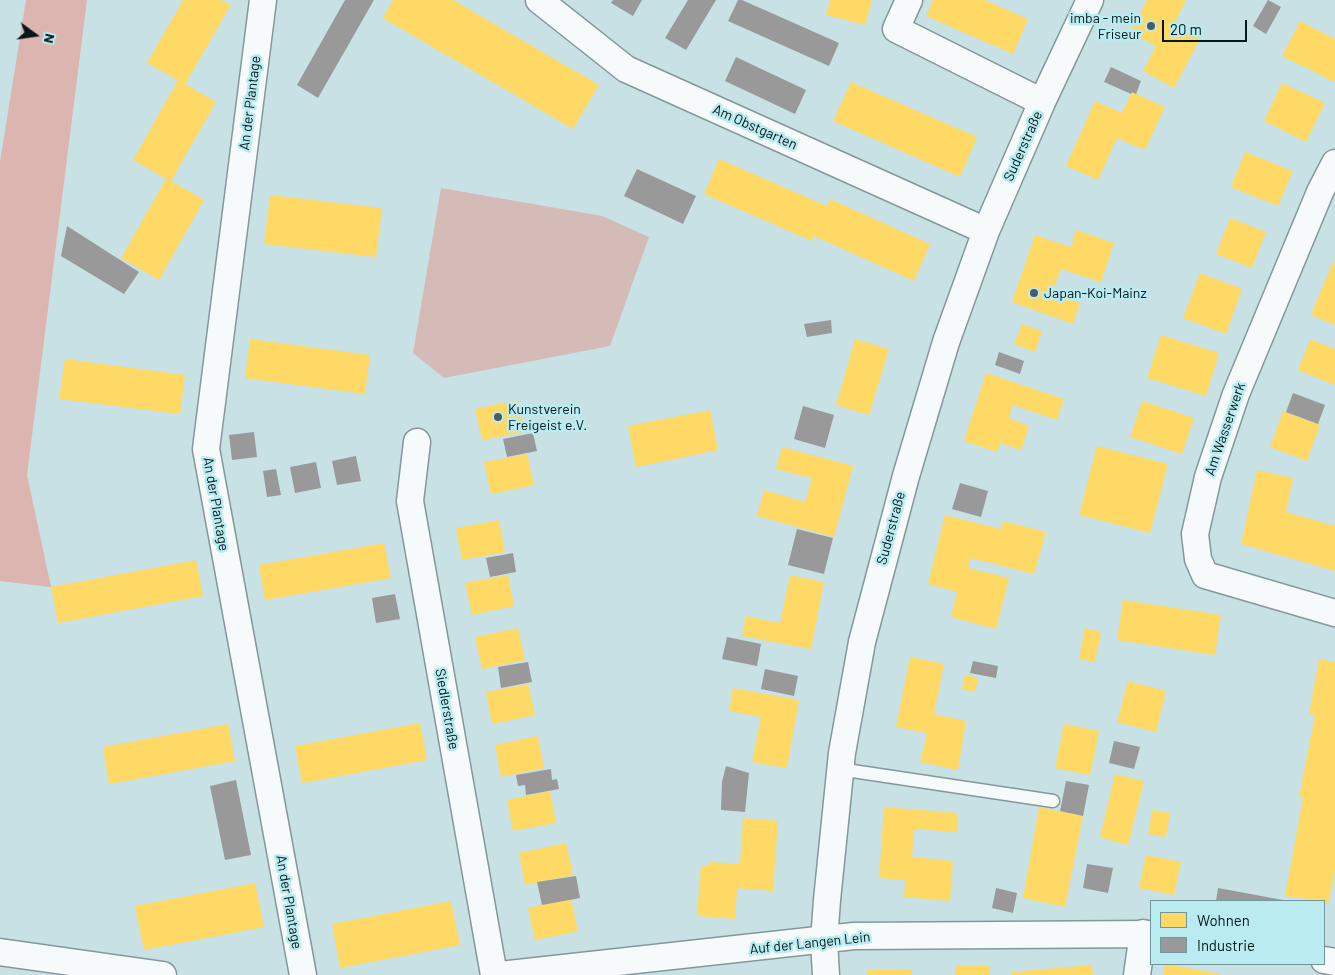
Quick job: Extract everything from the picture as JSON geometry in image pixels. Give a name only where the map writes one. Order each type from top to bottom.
[{"type":"street","name":"An der Plantage","points":[[263,0],[206,449],[302,975]]},
{"type":"street","name":"Am Obstgarten","points":[[539,0],[626,69],[986,231]]},
{"type":"street","name":"Suderstraße","points":[[909,0],[896,29],[1042,102]]},
{"type":"street","name":"Suderstraße","points":[[826,975],[824,941],[839,769],[862,642],[906,476],[946,342],[986,231],[1042,102],[1090,0]]},
{"type":"street","name":"Am Wasserwerk","points":[[1335,163],[1320,192],[1236,394],[1208,477],[1195,534],[1198,559],[1205,574],[1335,613]]},
{"type":"street","name":"Siedlerstraße","points":[[417,442],[410,501],[503,975]]},
{"type":"street","name":"Auf der Langen Lein","points":[[503,975],[824,941],[854,936],[1147,934]]},
{"type":"street","points":[[1138,975],[1147,934]]},
{"type":"street","points":[[0,952],[163,975]]},
{"type":"lane","points":[[839,769],[1053,801]]},
{"type":"shaded area","points":[[26,0],[87,0],[27,475],[51,587],[0,581],[0,162]]},
{"type":"shaded area","points":[[441,188],[602,216],[649,237],[610,346],[444,378],[413,353]]},
{"type":"building: Wohnen","points":[[183,0],[221,0],[231,5],[185,84],[216,102],[171,181],[204,200],[159,280],[121,258],[166,179],[133,160],[178,80],[147,63]]},
{"type":"building: Wohnen","points":[[393,0],[453,0],[599,85],[573,129],[383,18]]},
{"type":"building: Wohnen","points":[[830,0],[872,0],[865,25],[826,15]]},
{"type":"building: Wohnen","points":[[933,0],[985,0],[1028,19],[1013,54],[926,16]]},
{"type":"building: Wohnen","points":[[1147,0],[1186,0],[1172,28],[1179,31],[1180,29],[1200,39],[1174,88],[1143,71],[1156,46],[1130,33]]},
{"type":"building: Wohnen","points":[[1300,21],[1335,39],[1335,82],[1282,56]]},
{"type":"building: Wohnen","points":[[851,82],[977,137],[960,177],[833,121]]},
{"type":"building: Wohnen","points":[[1282,83],[1325,103],[1306,142],[1264,121]]},
{"type":"building: Wohnen","points":[[1132,92],[1165,107],[1145,150],[1117,138],[1098,180],[1066,166],[1095,101],[1122,113]]},
{"type":"building: Wohnen","points":[[1245,152],[1293,171],[1278,206],[1231,187]]},
{"type":"building: Wohnen","points":[[719,159],[827,206],[830,199],[930,244],[914,281],[814,236],[812,241],[704,194]]},
{"type":"building: Wohnen","points":[[270,195],[382,208],[376,257],[264,244]]},
{"type":"building: Wohnen","points":[[1230,218],[1266,232],[1252,268],[1216,254]]},
{"type":"building: Wohnen","points":[[1076,230],[1114,243],[1101,282],[1061,269],[1052,293],[1080,303],[1073,324],[1012,302],[1035,235],[1071,247]]},
{"type":"building: Wohnen","points":[[1333,262],[1335,263],[1335,325],[1311,315]]},
{"type":"building: Wohnen","points":[[1200,273],[1242,289],[1226,334],[1183,318]]},
{"type":"building: Wohnen","points":[[1022,324],[1042,331],[1035,352],[1014,344]]},
{"type":"building: Wohnen","points":[[1161,335],[1219,353],[1206,396],[1147,378]]},
{"type":"building: Wohnen","points":[[250,339],[370,355],[365,394],[245,378]]},
{"type":"building: Wohnen","points":[[855,339],[889,349],[869,415],[836,405]]},
{"type":"building: Wohnen","points":[[1310,339],[1335,349],[1335,385],[1298,370]]},
{"type":"building: Wohnen","points":[[65,359],[185,375],[180,414],[59,399]]},
{"type":"building: Wohnen","points":[[986,373],[1064,399],[1057,420],[1013,405],[1009,418],[1029,426],[1021,450],[1000,443],[997,452],[964,441]]},
{"type":"building: Wohnen","points":[[518,400],[525,432],[482,440],[475,409]]},
{"type":"building: Wohnen","points":[[1142,401],[1194,418],[1182,454],[1130,437]]},
{"type":"building: Wohnen","points":[[710,410],[718,450],[636,467],[628,426]]},
{"type":"building: Wohnen","points":[[1283,411],[1320,425],[1307,461],[1270,447]]},
{"type":"building: Wohnen","points":[[1097,446],[1168,464],[1150,533],[1079,515]]},
{"type":"building: Wohnen","points":[[782,447],[853,466],[834,537],[757,516],[764,490],[805,502],[812,478],[776,469]]},
{"type":"building: Wohnen","points":[[527,454],[534,485],[491,494],[484,462]]},
{"type":"building: Wohnen","points":[[1257,470],[1293,478],[1286,512],[1335,526],[1335,571],[1241,544]]},
{"type":"building: Wohnen","points":[[945,515],[1001,529],[1003,521],[1046,532],[1034,574],[971,558],[968,568],[1009,578],[996,629],[951,617],[957,592],[928,584]]},
{"type":"building: Wohnen","points":[[499,520],[505,552],[462,560],[456,528]]},
{"type":"building: Wohnen","points":[[384,543],[391,578],[265,600],[259,565]]},
{"type":"building: Wohnen","points":[[196,560],[203,596],[58,623],[51,587]]},
{"type":"building: Wohnen","points":[[508,575],[514,606],[472,615],[465,583]]},
{"type":"building: Wohnen","points":[[790,575],[824,582],[811,649],[742,636],[746,616],[780,623]]},
{"type":"building: Wohnen","points":[[1123,600],[1221,615],[1215,655],[1117,640]]},
{"type":"building: Wohnen","points":[[518,628],[525,660],[482,669],[475,637]]},
{"type":"building: Wohnen","points":[[1085,628],[1101,632],[1095,662],[1079,659]]},
{"type":"building: Wohnen","points":[[910,657],[944,664],[934,714],[966,721],[958,770],[920,762],[927,733],[896,727]]},
{"type":"building: Wohnen","points":[[1319,659],[1335,662],[1335,870],[1328,904],[1325,900],[1285,896],[1303,798],[1299,797],[1315,715],[1309,714]]},
{"type":"building: Wohnen","points":[[965,675],[978,678],[975,692],[962,689]]},
{"type":"building: Wohnen","points":[[1128,681],[1166,691],[1156,732],[1117,722]]},
{"type":"building: Wohnen","points":[[528,684],[535,715],[492,724],[486,692]]},
{"type":"building: Wohnen","points":[[733,688],[799,700],[787,768],[752,762],[761,717],[729,711]]},
{"type":"building: Wohnen","points":[[420,723],[427,760],[302,783],[295,746]]},
{"type":"building: Wohnen","points":[[228,724],[235,761],[109,784],[103,747]]},
{"type":"building: Wohnen","points":[[1064,724],[1099,731],[1090,775],[1055,768]]},
{"type":"building: Wohnen","points":[[538,736],[544,768],[501,777],[495,745]]},
{"type":"building: Wohnen","points":[[1115,774],[1144,781],[1128,845],[1100,837]]},
{"type":"building: Wohnen","points":[[550,791],[556,823],[513,831],[507,800]]},
{"type":"building: Wohnen","points":[[884,807],[958,813],[957,832],[914,829],[912,857],[953,861],[950,901],[904,897],[905,880],[879,878]]},
{"type":"building: Wohnen","points":[[1039,807],[1083,816],[1065,907],[1023,898]]},
{"type":"building: Wohnen","points":[[1152,810],[1170,813],[1166,837],[1148,834]]},
{"type":"building: Wohnen","points":[[743,818],[778,821],[773,891],[737,888],[735,919],[697,916],[701,865],[710,866],[710,862],[740,864]]},
{"type":"building: Wohnen","points":[[566,843],[573,875],[525,885],[519,853]]},
{"type":"building: Wohnen","points":[[1146,855],[1181,862],[1174,895],[1139,888]]},
{"type":"building: Wohnen","points":[[255,883],[264,927],[144,950],[135,906]]},
{"type":"building: Wohnen","points":[[571,899],[578,931],[535,940],[528,908]]},
{"type":"building: Wohnen","points":[[451,901],[460,945],[340,968],[332,924]]},
{"type":"building: Wohnen","points":[[956,965],[990,966],[990,975],[955,975]]},
{"type":"building: Wohnen","points":[[1092,965],[1093,975],[1012,975],[1011,972]]},
{"type":"building: Wohnen","points":[[1165,965],[1220,974],[1220,975],[1163,975]]},
{"type":"building: Wohnen","points":[[912,969],[912,975],[867,975],[867,970]]},
{"type":"building: Industrie","points":[[345,0],[374,0],[318,98],[297,85]]},
{"type":"building: Industrie","points":[[613,0],[642,0],[633,16],[611,3]]},
{"type":"building: Industrie","points":[[688,0],[716,0],[686,50],[665,38]]},
{"type":"building: Industrie","points":[[738,0],[742,0],[839,43],[829,66],[728,21]]},
{"type":"building: Industrie","points":[[1268,0],[1281,7],[1266,34],[1253,26]]},
{"type":"building: Industrie","points":[[736,57],[806,90],[795,114],[725,81]]},
{"type":"building: Industrie","points":[[1111,67],[1141,81],[1136,94],[1132,92],[1131,94],[1104,82]]},
{"type":"building: Industrie","points":[[637,169],[696,196],[683,224],[624,196]]},
{"type":"building: Industrie","points":[[67,226],[139,272],[124,294],[61,256]]},
{"type":"building: Industrie","points":[[831,320],[832,333],[807,337],[804,324]]},
{"type":"building: Industrie","points":[[999,352],[1024,361],[1020,374],[995,365]]},
{"type":"building: Industrie","points":[[1293,393],[1325,405],[1318,424],[1286,412]]},
{"type":"building: Industrie","points":[[803,406],[834,415],[825,448],[794,439]]},
{"type":"building: Industrie","points":[[254,432],[257,457],[232,460],[229,435]]},
{"type":"building: Industrie","points":[[533,433],[537,451],[507,457],[503,439]]},
{"type":"building: Industrie","points":[[356,456],[361,481],[337,485],[332,461]]},
{"type":"building: Industrie","points":[[316,462],[321,488],[295,493],[290,467]]},
{"type":"building: Industrie","points":[[276,469],[281,495],[267,497],[263,471]]},
{"type":"building: Industrie","points":[[960,483],[988,491],[981,517],[952,509]]},
{"type":"building: Industrie","points":[[797,529],[833,538],[824,574],[788,565]]},
{"type":"building: Industrie","points":[[513,553],[516,572],[490,577],[486,558]]},
{"type":"building: Industrie","points":[[395,594],[400,619],[376,623],[372,598]]},
{"type":"building: Industrie","points":[[727,637],[761,644],[757,666],[722,659]]},
{"type":"building: Industrie","points":[[973,661],[998,666],[996,678],[970,673]]},
{"type":"building: Industrie","points":[[528,662],[532,682],[501,688],[498,667]]},
{"type":"building: Industrie","points":[[765,669],[798,676],[794,696],[761,689]]},
{"type":"building: Industrie","points":[[1114,741],[1140,747],[1134,769],[1109,763]]},
{"type":"building: Industrie","points":[[726,766],[749,773],[745,812],[721,810],[722,782]]},
{"type":"building: Industrie","points":[[551,769],[552,780],[557,779],[559,789],[526,795],[525,785],[518,786],[516,775]]},
{"type":"building: Industrie","points":[[236,780],[251,855],[225,860],[210,786]]},
{"type":"building: Industrie","points":[[1066,781],[1089,785],[1083,816],[1060,811]]},
{"type":"building: Industrie","points":[[1087,864],[1113,868],[1108,893],[1083,888]]},
{"type":"building: Industrie","points":[[576,876],[580,898],[542,905],[537,882]]},
{"type":"building: Industrie","points":[[996,888],[1017,893],[1013,913],[992,908]]},
{"type":"building: Industrie","points":[[1218,888],[1283,900],[1216,900]]},
{"type":"place","name":"imba - mein Friseur","points":[[1151,26]]},
{"type":"place","name":"Japan-Koi-Mainz","points":[[1034,293]]},
{"type":"place","name":"Kunstverein Freigeist e.V.","points":[[498,417]]}]
